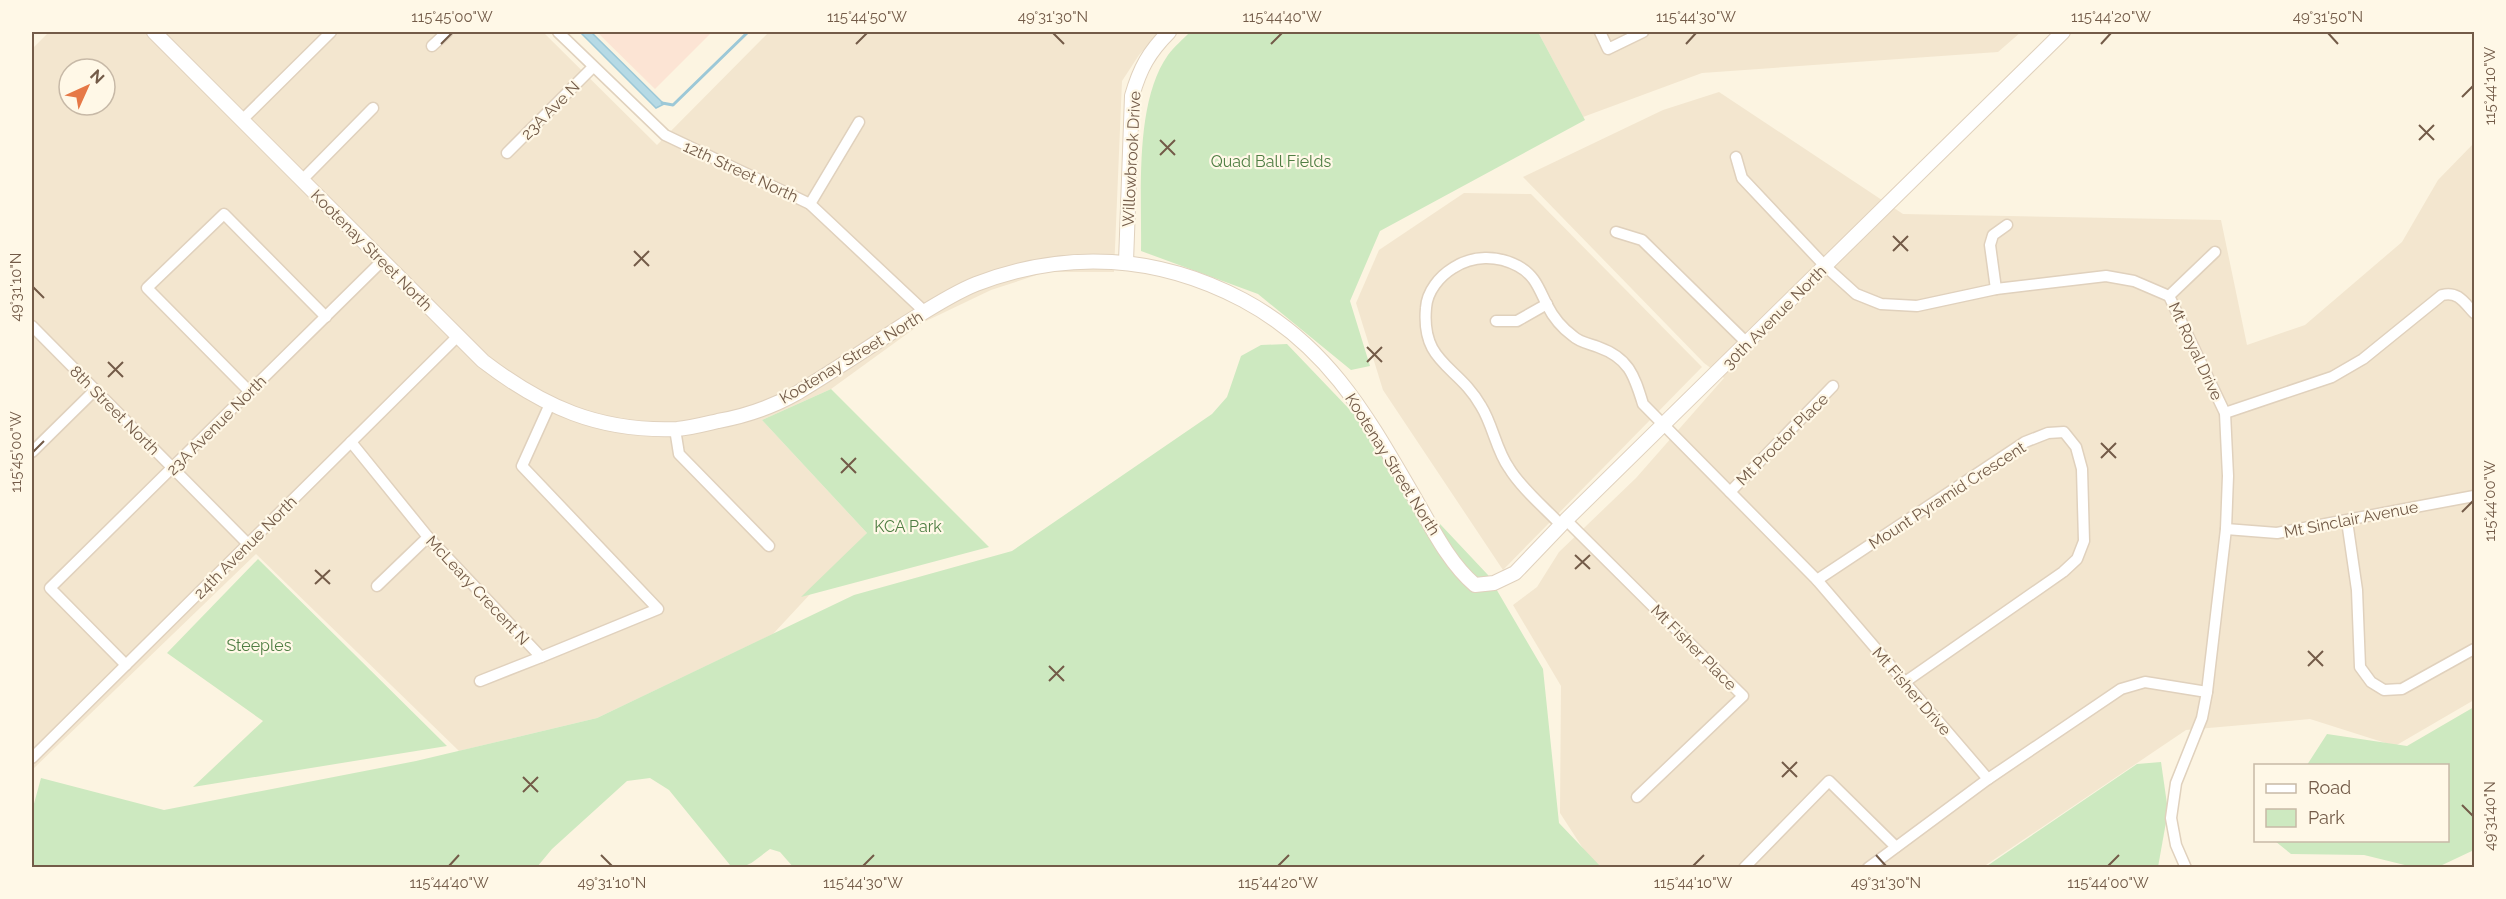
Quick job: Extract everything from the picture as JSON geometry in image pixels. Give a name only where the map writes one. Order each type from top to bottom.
[{"type":"street","name":"Kootenay Street North","points":[[154,32],[483,361],[515,386],[550,405],[589,420],[637,428],[675,429],[748,415],[793,395],[925,312],[974,285],[1029,267],[1079,261],[1126,262],[1169,270],[1243,300],[1292,332],[1320,357],[1360,406],[1432,528],[1463,575],[1475,585]]},
{"type":"street","points":[[242,120],[331,32]]},
{"type":"street","points":[[432,46],[447,32]]},
{"type":"street","name":"12th Street North","points":[[558,32],[665,135],[810,204],[925,312]]},
{"type":"street","name":"Willowbrook Drive","points":[[1126,262],[1132,96],[1139,73],[1150,51],[1169,32]]},
{"type":"street","points":[[1600,32],[1608,49],[1643,32]]},
{"type":"street","name":"30th Avenue North","points":[[1475,585],[1494,583],[1515,573],[2063,32]]},
{"type":"street","name":"23A Ave N","points":[[507,153],[593,67]]},
{"type":"street","points":[[302,180],[373,108]]},
{"type":"street","points":[[810,204],[859,122]]},
{"type":"street","name":"Mt Royal Drive","points":[[1736,158],[1742,178],[1825,266],[1856,294],[1881,304],[1917,306],[1996,289],[2106,276],[2134,281],[2169,296],[2225,413],[2228,476],[2226,529],[2207,692],[2202,718],[2176,783],[2171,818],[2176,845],[2186,867]]},
{"type":"street","points":[[250,392],[147,288],[224,214],[326,317]]},
{"type":"street","points":[[1996,289],[1990,245],[1993,235],[2007,225]]},
{"type":"street","points":[[1616,232],[1642,240],[1747,343]]},
{"type":"street","points":[[2169,296],[2216,252]]},
{"type":"street","name":"Mt Fisher Drive","points":[[1564,523],[1509,468],[1482,406],[1468,386],[1442,363],[1429,345],[1424,325],[1426,303],[1434,286],[1453,268],[1480,257],[1499,259],[1518,266],[1532,276],[1542,290],[1559,324],[1574,338],[1608,351],[1623,361],[1634,375],[1643,404],[1817,579],[1988,779]]},
{"type":"street","name":"23A Avenue North","points":[[126,666],[50,588],[382,261]]},
{"type":"street","points":[[2225,413],[2332,377],[2363,359],[2442,295],[2451,292],[2475,313]]},
{"type":"street","points":[[1496,321],[1517,321],[1547,304]]},
{"type":"street","name":"8th Street North","points":[[32,326],[248,544]]},
{"type":"street","name":"24th Avenue North","points":[[34,752],[126,666],[458,336]]},
{"type":"street","name":"Mt Proctor Place","points":[[1730,492],[1833,386]]},
{"type":"street","points":[[32,452],[95,390]]},
{"type":"street","name":"McLeary Crecent N","points":[[351,442],[428,537],[541,657],[658,609],[522,466],[550,405]]},
{"type":"street","points":[[675,429],[680,454],[769,546]]},
{"type":"street","name":"Mount Pyramid Crescent","points":[[1817,579],[2025,442],[2048,433],[2064,432],[2076,447],[2082,469],[2084,541],[2077,559],[2063,572],[1905,682]]},
{"type":"street","name":"Mt Sinclair Avenue","points":[[2226,529],[2277,533],[2475,496]]},
{"type":"street","points":[[2347,520],[2357,590],[2360,667],[2371,682],[2384,690],[2402,690],[2475,650]]},
{"type":"street","name":"Mt Fisher Place","points":[[1564,523],[1743,696],[1637,797]]},
{"type":"street","points":[[377,586],[428,537]]},
{"type":"street","points":[[480,681],[541,657]]},
{"type":"street","points":[[1868,867],[1988,779],[2121,689],[2145,682],[2207,692]]},
{"type":"street","points":[[1744,867],[1828,781],[1896,847]]},
{"type":"shaded area","points":[[49,32],[543,32],[657,145],[769,32],[1161,32],[1139,55],[1122,81],[1114,272],[1046,272],[991,290],[922,323],[831,389],[762,420],[867,533],[773,634],[597,718],[459,751],[256,554],[32,770],[32,49]]},
{"type":"shaded area","points":[[597,32],[712,32],[655,89]]},
{"type":"shaded area","points":[[1538,32],[2021,32],[1998,52],[1702,73],[1583,117]]},
{"type":"shaded area","points":[[1719,92],[1903,214],[2221,220],[2247,345],[2305,325],[2402,242],[2438,180],[2474,143],[2474,700],[2395,746],[2310,719],[2186,730],[1983,867],[1595,867],[1560,813],[1561,686],[1513,605],[1537,587],[1559,552],[1636,478],[1724,378],[1704,363],[1523,177],[1663,110]]},
{"type":"shaded area","points":[[1464,193],[1531,194],[1702,367],[1503,570],[1383,390],[1356,303],[1379,250]]},
{"type":"green space","name":"Quad Ball Fields","points":[[1190,32],[1538,32],[1585,120],[1380,231],[1350,301],[1370,366],[1351,370],[1258,294],[1141,251],[1142,150],[1150,98],[1157,75],[1168,55]]},
{"type":"green space","points":[[1287,344],[1353,413],[1409,491],[1488,575],[1543,669],[1559,823],[1601,867],[794,868],[780,852],[770,849],[751,863],[736,867],[730,865],[669,790],[650,778],[627,781],[552,849],[537,867],[32,868],[32,811],[41,778],[164,810],[416,761],[597,718],[854,595],[1012,551],[1212,414],[1227,397],[1241,356],[1261,345]]},
{"type":"green space","name":"KCA Park","points":[[831,389],[989,547],[801,597],[867,533],[762,420]]},
{"type":"green space","name":"Steeples","points":[[258,559],[447,746],[193,787],[263,721],[167,653]]},
{"type":"green space","points":[[2474,707],[2474,850],[2438,867],[2417,868],[2364,855],[2291,854],[2276,842],[2449,842],[2449,764],[2308,764],[2327,734],[2407,746]]},
{"type":"green space","points":[[2161,762],[2168,811],[2158,867],[1984,868],[2137,764]]},
{"type":"water","points":[[580,32],[591,32],[664,104],[656,108]]},
{"type":"waterway","points":[[662,103],[673,105],[748,32]]}]
